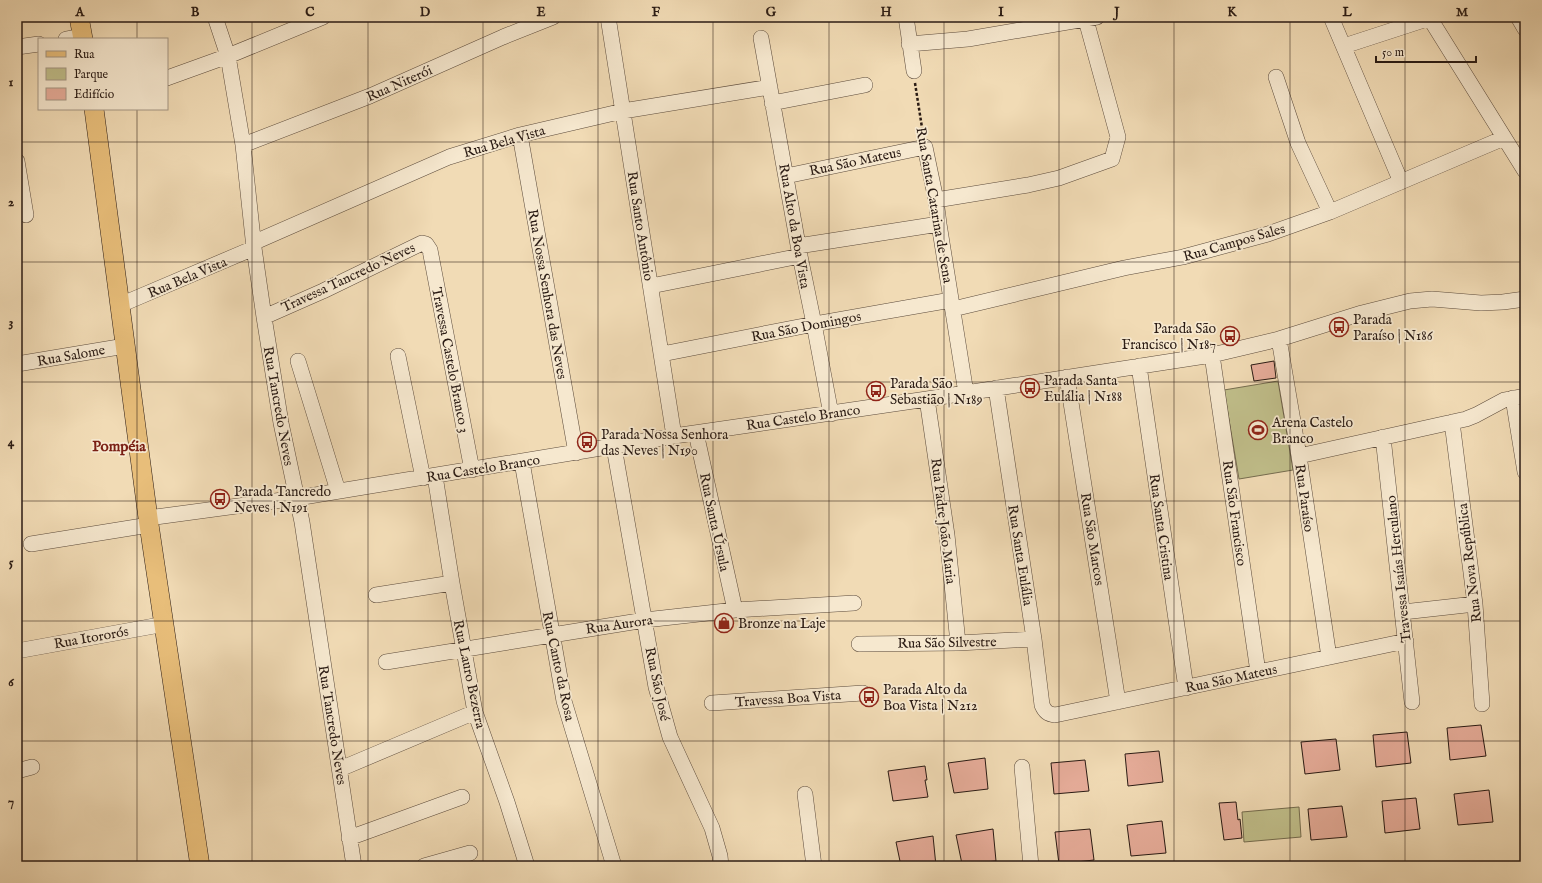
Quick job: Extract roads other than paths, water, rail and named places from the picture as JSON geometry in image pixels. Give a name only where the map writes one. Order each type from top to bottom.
[{"type":"main road","points":[[77,38],[79,17]]},
{"type":"main road","points":[[94,110],[149,522],[200,866]]},
{"type":"street","name":"Rua Tancredo Neves","points":[[215,17],[228,56],[243,146],[253,245],[281,423],[302,522],[354,866]]},
{"type":"street","points":[[168,78],[228,56],[323,17]]},
{"type":"street","name":"Rua Niterói","points":[[243,146],[370,96],[502,37],[553,17]]},
{"type":"street","name":"Rua Santo Antônio","points":[[608,17],[674,436]]},
{"type":"street","points":[[906,17],[914,71]]},
{"type":"street","points":[[1331,17],[1400,182]]},
{"type":"street","points":[[1518,17],[1525,29]]},
{"type":"street","points":[[909,44],[968,38],[1091,18],[1118,137],[1112,159],[1059,178],[1028,185],[936,200]]},
{"type":"street","points":[[1344,46],[1430,18],[1525,171]]},
{"type":"street","name":"Rua Alto da Boa Vista","points":[[761,38],[799,251],[831,414]]},
{"type":"street","points":[[17,48],[38,44]]},
{"type":"street","points":[[1276,77],[1298,143],[1330,212]]},
{"type":"street","points":[[772,103],[865,84]]},
{"type":"street","name":"Rua Bela Vista","points":[[120,305],[449,157],[520,135],[623,111],[770,87]]},
{"type":"street","name":"Rua Nossa Senhora das Neves","points":[[520,135],[576,453]]},
{"type":"street","name":"Rua Campos Sales","points":[[952,305],[1124,268],[1183,257],[1268,234],[1330,212],[1504,138]]},
{"type":"street","name":"Rua São Mateus","points":[[786,176],[925,147]]},
{"type":"street","name":"Rua Santa Catarina de Sena","points":[[925,147],[936,200],[966,393]]},
{"type":"street","points":[[17,161],[26,215]]},
{"type":"street","points":[[651,286],[799,251],[939,224]]},
{"type":"street","name":"Travessa Tancredo Neves","points":[[264,316],[323,291],[422,243],[426,244],[430,250]]},
{"type":"street","name":"Travessa Castelo Branco 3","points":[[430,250],[472,470]]},
{"type":"street","name":"Rua Castelo Branco","points":[[31,544],[149,522],[674,436],[831,414],[1212,354],[1279,339],[1362,313],[1410,301],[1432,299],[1481,303],[1525,299]]},
{"type":"street","name":"Rua São Domingos","points":[[662,354],[814,324],[952,305]]},
{"type":"street","name":"Rua Paraíso","points":[[1279,339],[1299,456],[1329,657]]},
{"type":"street","name":"Rua Salome","points":[[17,364],[125,346]]},
{"type":"street","name":"Rua São Francisco","points":[[1212,354],[1258,672]]},
{"type":"street","name":"Rua Lauro Bezerra","points":[[398,356],[429,477],[452,583],[475,712],[507,802],[527,866]]},
{"type":"street","points":[[298,361],[338,491]]},
{"type":"street","name":"Rua Santa Cristina","points":[[1139,366],[1186,688]]},
{"type":"street","name":"Rua São Marcos","points":[[1067,377],[1118,702]]},
{"type":"street","name":"Rua Santa Eulália","points":[[996,388],[1034,639],[1042,706],[1044,711],[1055,715]]},
{"type":"street","points":[[1299,456],[1422,427],[1452,422],[1476,415],[1495,404],[1519,397],[1525,472]]},
{"type":"street","name":"Rua Padre João Maria","points":[[927,399],[947,535],[958,643]]},
{"type":"street","name":"Rua Nova República","points":[[1452,422],[1475,604],[1482,704]]},
{"type":"street","name":"Rua Santa Úrsula","points":[[696,433],[735,610]]},
{"type":"street","name":"Travessa Isaías Herculano","points":[[1383,437],[1412,702]]},
{"type":"street","name":"Rua São José","points":[[614,447],[656,687],[670,737],[712,828],[720,856],[721,866]]},
{"type":"street","name":"Rua Canto da Rosa","points":[[522,462],[551,634],[564,701],[614,866]]},
{"type":"street","points":[[376,595],[452,583]]},
{"type":"street","name":"Rua Aurora","points":[[386,662],[551,634],[645,620],[735,610],[854,603]]},
{"type":"street","points":[[1403,612],[1475,604]]},
{"type":"street","name":"Rua Itororós","points":[[17,650],[165,624]]},
{"type":"street","name":"Rua São Silvestre","points":[[859,644],[958,643],[1034,639]]},
{"type":"street","name":"Rua São Mateus","points":[[1055,715],[1406,641]]},
{"type":"street","name":"Travessa Boa Vista","points":[[712,704],[863,693]]},
{"type":"street","points":[[340,769],[475,712]]},
{"type":"street","points":[[1022,767],[1031,866]]},
{"type":"street","points":[[17,771],[32,768]]},
{"type":"street","points":[[806,794],[814,866]]},
{"type":"street","points":[[349,838],[462,797]]},
{"type":"street","points":[[424,866],[470,853]]},
{"type":"place","name":"Parada Paraíso | N186","points":[[1339,327]]},
{"type":"place","name":"Parada São Francisco | N187","points":[[1230,336]]},
{"type":"place","name":"Parada Santa Eulália | N188","points":[[1030,388]]},
{"type":"place","name":"Parada São Sebastião | N189","points":[[876,391]]},
{"type":"place","name":"Arena Castelo Branco","points":[[1258,430]]},
{"type":"place","name":"Parada Nossa Senhora das Neves | N190","points":[[587,442]]},
{"type":"place","name":"Parada Tancredo Neves | N191","points":[[220,499]]},
{"type":"place","name":"Bronze na Laje","points":[[724,623]]},
{"type":"place","name":"Parada Alto da Boa Vista | N212","points":[[869,697]]},
{"type":"district","name":"Pompéia","points":[[119,446]]}]
